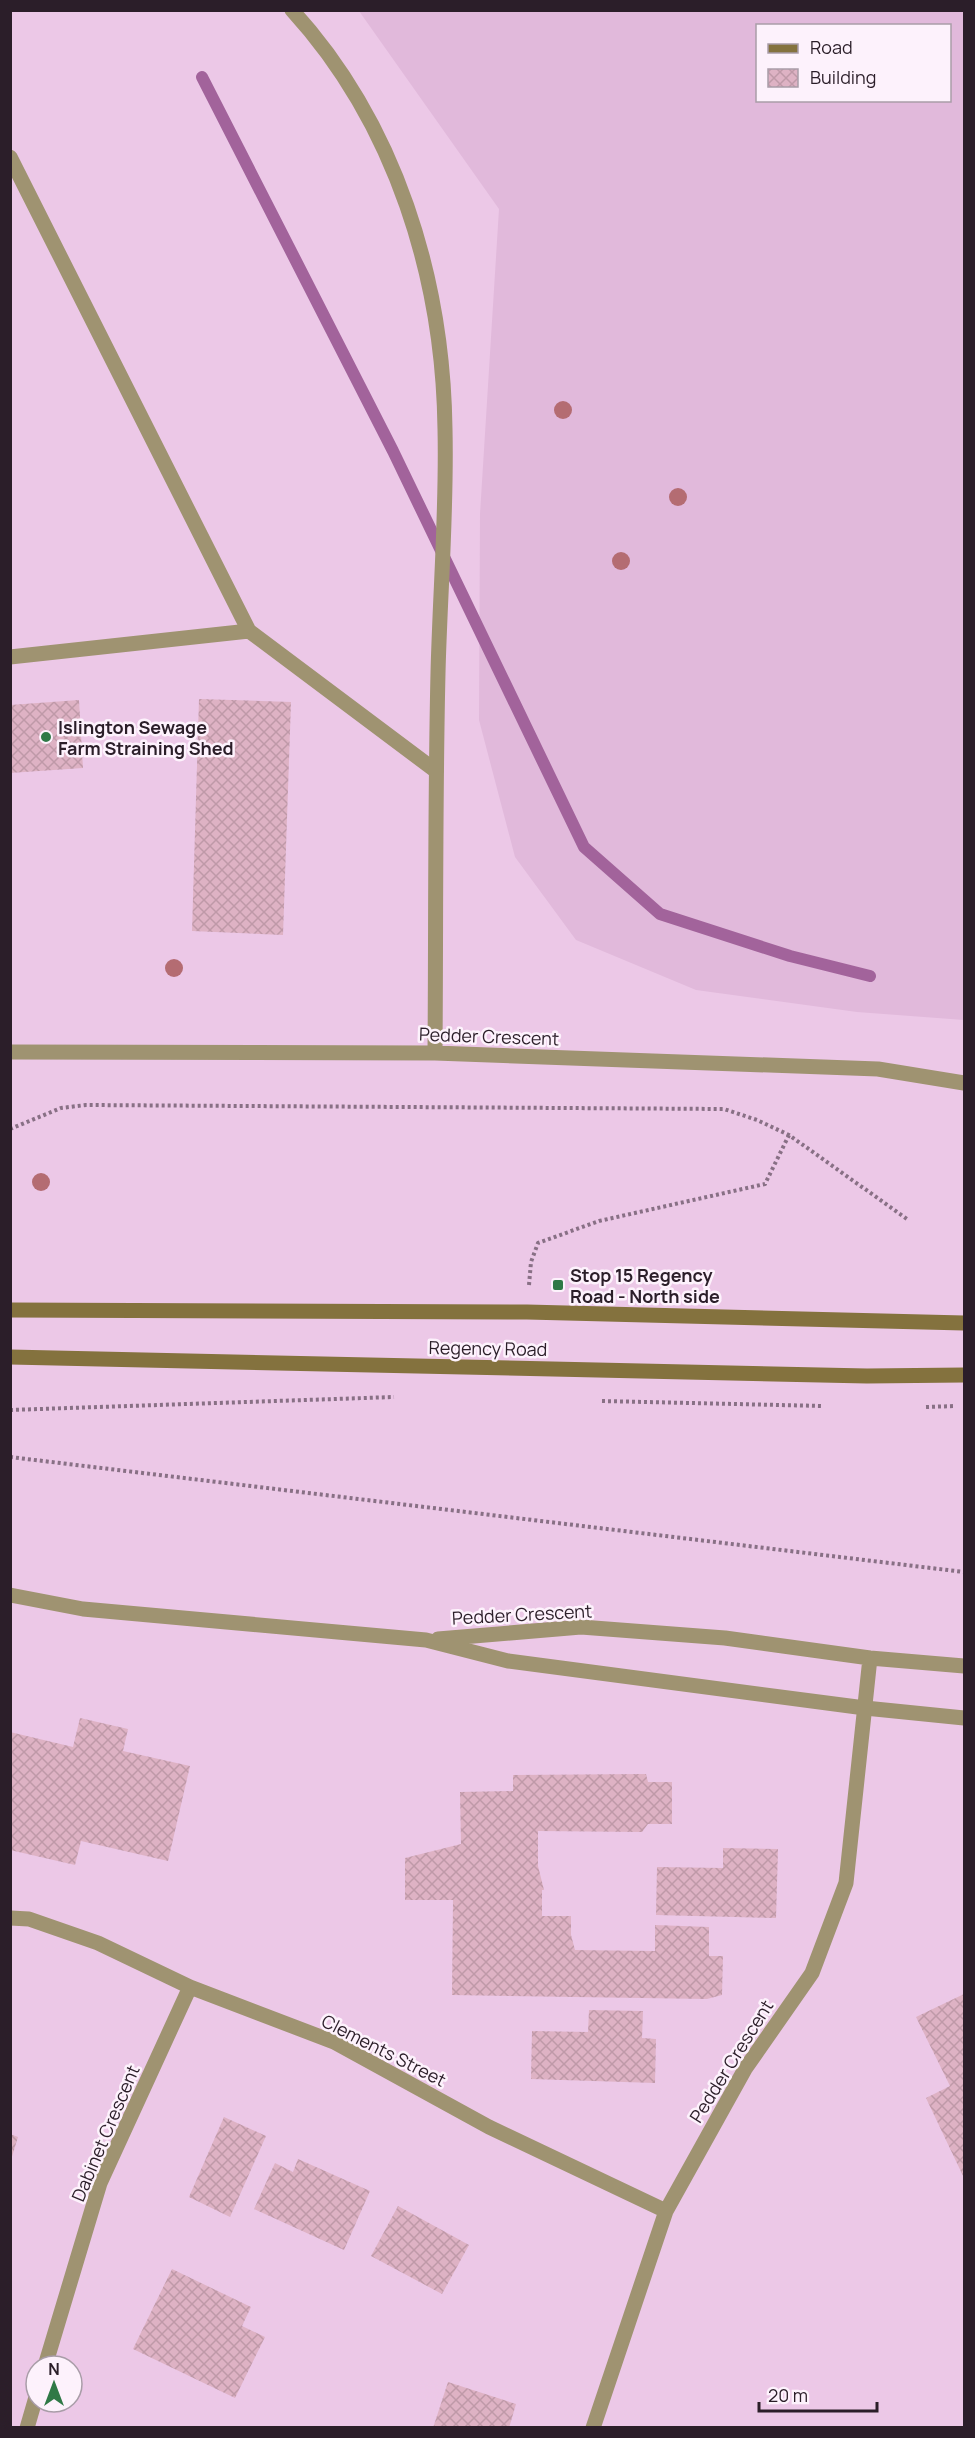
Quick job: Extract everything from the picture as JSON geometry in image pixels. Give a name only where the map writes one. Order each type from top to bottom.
[{"type":"main road","name":"Regency Road","points":[[14,1309],[527,1312],[964,1323]]},
{"type":"main road","name":"Regency Road","points":[[18,1357],[867,1376],[964,1374]]},
{"type":"main road","points":[[10,1364],[18,1357]]},
{"type":"street","points":[[292,10],[336,66],[363,108],[407,201],[423,257],[439,347],[445,427],[445,510],[439,628],[436,771],[435,1053]]},
{"type":"street","points":[[10,157],[249,631],[436,771]]},
{"type":"street","points":[[10,657],[249,631]]},
{"type":"street","name":"Pedder Crescent","points":[[10,1052],[435,1053],[878,1069],[964,1083]]},
{"type":"street","name":"Pedder Crescent","points":[[10,1595],[82,1609],[426,1640],[508,1661],[865,1708],[964,1718]]},
{"type":"street","name":"Pedder Crescent","points":[[426,1640],[581,1627],[725,1638],[870,1658],[964,1666]]},
{"type":"street","name":"Pedder Crescent","points":[[593,2427],[666,2211],[745,2069],[812,1973],[846,1883],[870,1658]]},
{"type":"street","name":"Clements Street","points":[[10,1918],[29,1919],[98,1943],[190,1988],[334,2042],[489,2127],[666,2211]]},
{"type":"street","name":"Dabinet Crescent","points":[[49,2354],[100,2183],[190,1988]]},
{"type":"path","points":[[10,1129],[61,1108],[86,1105],[724,1109],[757,1120],[789,1135],[907,1219]]},
{"type":"path","points":[[527,1312],[531,1262],[538,1243],[599,1221],[765,1184],[789,1135]]},
{"type":"path","points":[[10,1410],[402,1396]]},
{"type":"path","points":[[591,1401],[829,1406]]},
{"type":"path","points":[[920,1407],[964,1406]]},
{"type":"path","points":[[10,1457],[964,1572]]},
{"type":"shaded area","points":[[359,11],[964,11],[964,1020],[857,1012],[696,990],[576,940],[515,857],[479,720],[480,514],[499,209]]},
{"type":"building","points":[[199,699],[291,702],[283,935],[192,931]]},
{"type":"building","name":"Islington Sewage Farm Straining Shed","points":[[79,700],[83,768],[10,773],[10,705]]},
{"type":"building","points":[[80,1718],[128,1729],[123,1751],[190,1766],[168,1861],[81,1841],[75,1865],[10,1850],[10,1732],[73,1747]]},
{"type":"building","points":[[646,1774],[648,1782],[672,1782],[672,1824],[648,1824],[642,1832],[538,1831],[538,1866],[544,1890],[542,1890],[542,1916],[571,1916],[571,1935],[575,1950],[655,1951],[655,1925],[709,1927],[709,1956],[723,1956],[722,1995],[707,1999],[452,1995],[453,1900],[405,1900],[405,1858],[461,1844],[460,1792],[513,1791],[513,1775]]},
{"type":"building","points":[[723,1848],[778,1849],[776,1918],[656,1915],[657,1867],[723,1868]]},
{"type":"building","points":[[964,1994],[964,2178],[926,2098],[950,2086],[916,2017]]},
{"type":"building","points":[[589,2010],[643,2011],[642,2038],[656,2039],[655,2083],[531,2079],[532,2031],[588,2032]]},
{"type":"building","points":[[224,2117],[266,2136],[230,2217],[189,2197]]},
{"type":"building","points":[[10,2134],[18,2137],[11,2160],[10,2160]]},
{"type":"building","points":[[298,2159],[370,2191],[344,2250],[254,2209],[275,2163],[293,2172]]},
{"type":"building","points":[[398,2206],[469,2245],[442,2294],[371,2256]]},
{"type":"building","points":[[172,2269],[251,2307],[242,2326],[265,2337],[235,2398],[133,2349]]},
{"type":"building","points":[[448,2382],[516,2404],[509,2428],[433,2428]]},
{"type":"waterway","points":[[202,77],[393,451],[584,847],[660,914],[790,956],[870,976]]},
{"type":"place","name":"Islington Sewage Farm Straining Shed","points":[[46,737]]},
{"type":"place","name":"Stop 15 Regency Road - North side","points":[[558,1285]]}]
